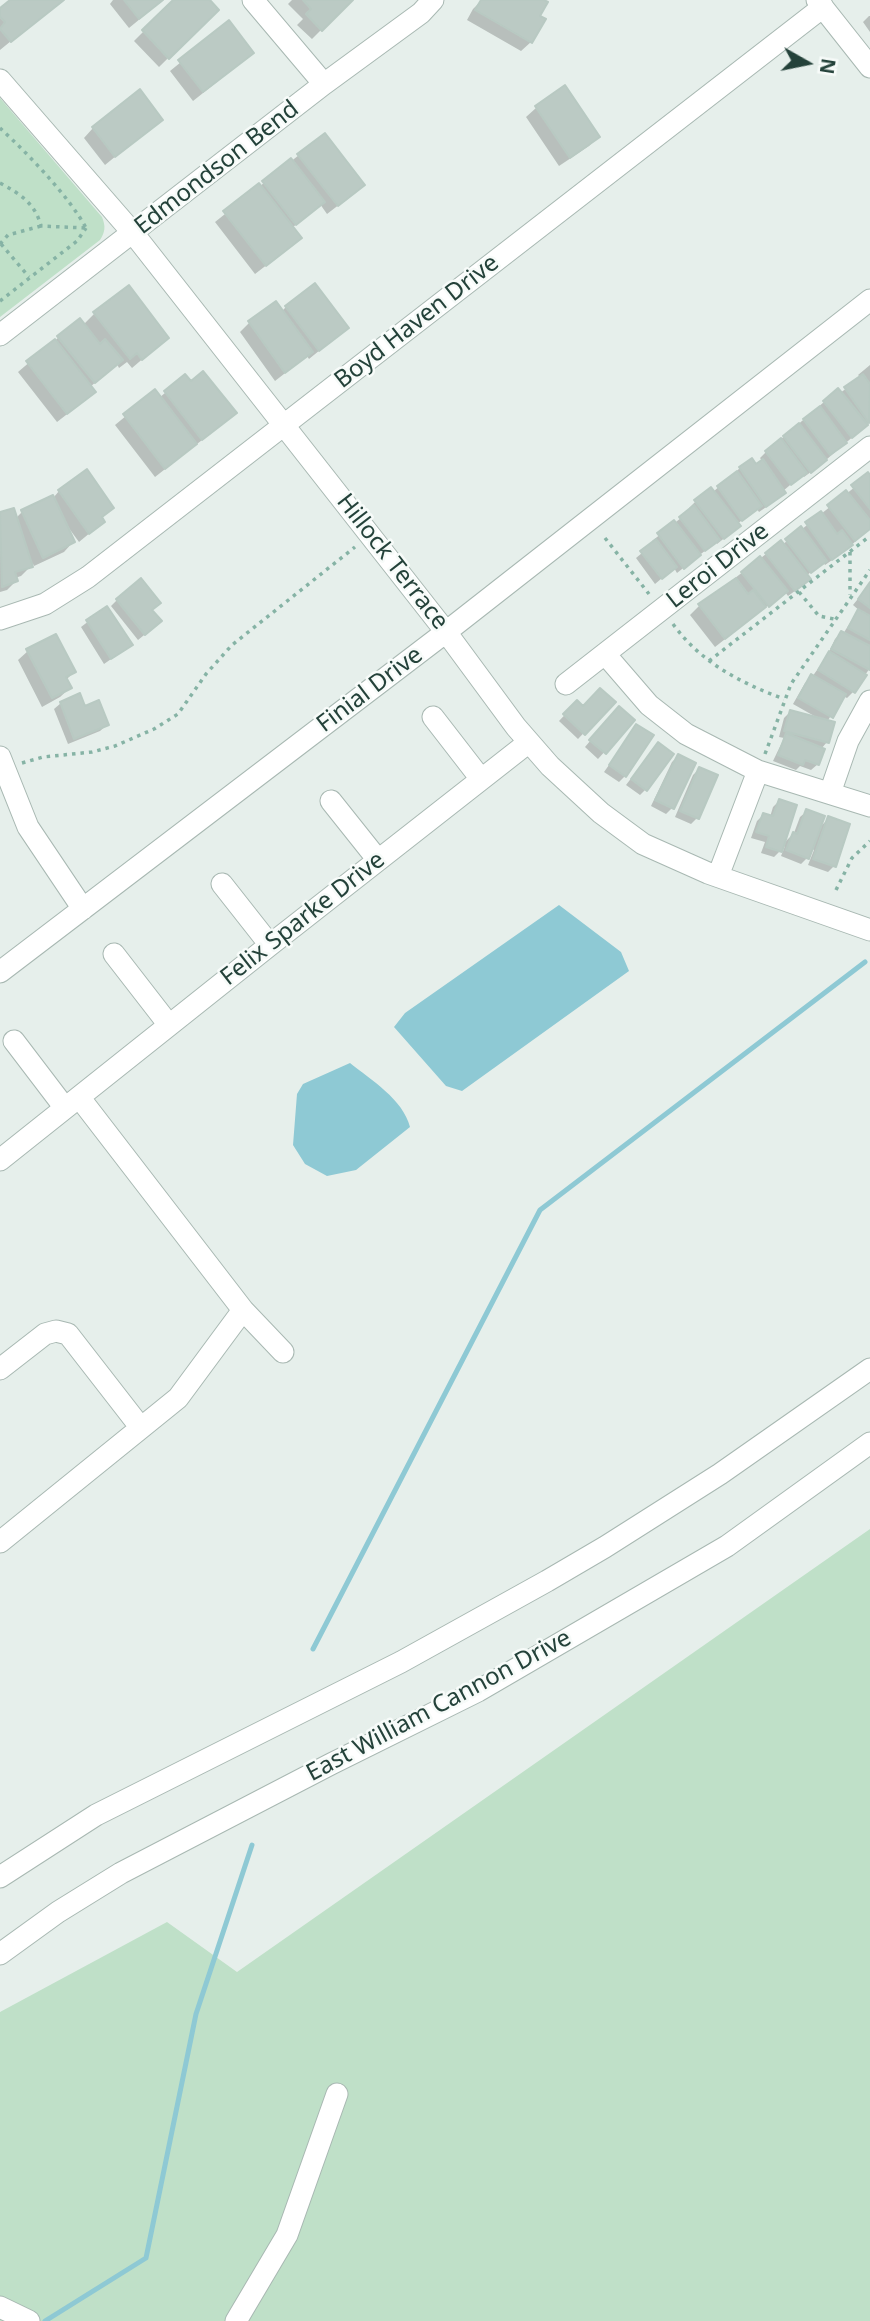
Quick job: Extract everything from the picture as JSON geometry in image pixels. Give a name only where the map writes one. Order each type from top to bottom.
[{"type":"street","points":[[253,0],[324,84]]},
{"type":"street","name":"Edmondson Bend","points":[[0,335],[324,84],[421,13],[433,0]]},
{"type":"street","points":[[820,4],[870,67]]},
{"type":"street","name":"Boyd Haven Drive","points":[[0,619],[45,604],[88,577],[820,4]]},
{"type":"street","name":"Hillock Terrace","points":[[0,80],[134,233],[285,424],[529,742],[551,766],[601,813],[643,844],[718,876],[870,930]]},
{"type":"street","name":"Finial Drive","points":[[0,972],[446,632],[870,300]]},
{"type":"street","name":"Leroi Drive","points":[[566,684],[870,447]]},
{"type":"street","points":[[605,654],[649,705],[686,734],[830,793],[870,806]]},
{"type":"street","points":[[830,793],[848,741],[870,701]]},
{"type":"street","points":[[433,717],[481,779]]},
{"type":"street","name":"Felix Sparke Drive","points":[[0,1160],[529,742]]},
{"type":"street","points":[[10,761],[28,827],[83,909]]},
{"type":"street","points":[[718,876],[761,763]]},
{"type":"street","points":[[331,801],[378,860]]},
{"type":"street","points":[[222,884],[270,945]]},
{"type":"street","points":[[114,954],[169,1025]]},
{"type":"street","points":[[14,1041],[72,1102],[243,1310],[283,1352]]},
{"type":"street","points":[[0,1542],[177,1398],[243,1310]]},
{"type":"street","points":[[0,1369],[45,1334],[56,1331],[68,1334],[141,1428]]},
{"type":"street","points":[[0,1877],[96,1815],[401,1662],[559,1575],[720,1474],[870,1368]]},
{"type":"street","name":"East William Cannon Drive","points":[[0,1954],[58,1912],[121,1873],[478,1691],[715,1553],[870,1443]]},
{"type":"street","points":[[236,2321],[288,2235],[337,2094]]},
{"type":"street","points":[[0,2307],[29,2321]]},
{"type":"path","points":[[0,128],[78,212],[86,228]]},
{"type":"path","points":[[0,183],[26,198],[41,226]]},
{"type":"path","points":[[29,278],[1,244],[8,234],[41,226],[86,228]]},
{"type":"path","points":[[0,301],[77,241],[86,228]]},
{"type":"path","points":[[709,661],[870,536]]},
{"type":"path","points":[[605,538],[653,598]]},
{"type":"path","points":[[10,761],[92,752],[115,746],[154,729],[178,714],[206,674],[232,645],[355,547]]},
{"type":"path","points":[[850,552],[850,596]]},
{"type":"path","points":[[761,763],[783,699],[791,684],[870,570]]},
{"type":"path","points":[[799,592],[819,616],[834,619]]},
{"type":"path","points":[[668,617],[709,661],[742,683],[783,699]]},
{"type":"path","points":[[836,890],[852,858],[870,841]]},
{"type":"green space","points":[[0,98],[102,217],[104,232],[100,240],[0,317]]},
{"type":"green space","points":[[870,1529],[870,2321],[0,2321],[0,2012],[167,1922],[237,1972]]},
{"type":"water","points":[[559,905],[621,952],[629,971],[462,1091],[446,1086],[394,1027],[405,1013]]},
{"type":"water","points":[[350,1063],[393,1099],[401,1108],[410,1127],[356,1170],[327,1176],[305,1164],[293,1145],[297,1094],[303,1084]]},
{"type":"building","points":[[10,0],[64,0],[11,42],[0,29],[5,22],[0,17],[0,8]]},
{"type":"building","points":[[124,0],[163,0],[139,19]]},
{"type":"building","points":[[173,0],[210,0],[219,10],[169,59],[142,30]]},
{"type":"building","points":[[303,0],[353,0],[322,31],[306,14],[311,9]]},
{"type":"building","points":[[481,0],[544,0],[548,2],[540,16],[546,19],[532,43],[475,10]]},
{"type":"building","points":[[229,20],[254,53],[203,92],[178,60]]},
{"type":"building","points":[[565,85],[600,137],[570,158],[535,106]]},
{"type":"building","points":[[140,89],[163,120],[115,157],[92,127]]},
{"type":"building","points":[[325,133],[365,185],[338,206],[297,154]]},
{"type":"building","points":[[291,158],[325,202],[296,225],[262,181]]},
{"type":"building","points":[[259,183],[302,238],[266,266],[223,211]]},
{"type":"building","points":[[315,283],[349,328],[319,351],[285,306]]},
{"type":"building","points":[[129,285],[169,338],[142,360],[137,353],[130,359],[93,312]]},
{"type":"building","points":[[276,301],[313,352],[285,373],[248,321]]},
{"type":"building","points":[[80,318],[100,344],[105,339],[123,360],[95,383],[57,336]]},
{"type":"building","points":[[55,339],[96,392],[67,414],[26,361]]},
{"type":"building","points":[[203,371],[237,413],[202,440],[164,391],[185,374],[191,381]]},
{"type":"building","points":[[863,374],[870,384],[869,423],[844,387]]},
{"type":"building","points":[[838,388],[868,425],[852,438],[823,401]]},
{"type":"building","points":[[155,389],[197,444],[165,469],[123,414]]},
{"type":"building","points":[[820,406],[847,443],[830,455],[803,419]]},
{"type":"building","points":[[799,423],[827,460],[811,473],[783,436]]},
{"type":"building","points":[[781,438],[807,473],[791,485],[765,451]]},
{"type":"building","points":[[752,458],[756,464],[763,459],[786,493],[766,507],[739,467]]},
{"type":"building","points":[[87,469],[114,508],[102,517],[105,522],[89,534],[58,490]]},
{"type":"building","points":[[737,471],[762,506],[742,521],[717,486]]},
{"type":"building","points":[[868,472],[870,475],[870,509],[851,485]]},
{"type":"building","points":[[711,487],[741,526],[724,539],[694,500]]},
{"type":"building","points":[[846,490],[870,520],[870,529],[855,541],[827,505]]},
{"type":"building","points":[[53,495],[75,542],[43,558],[21,510]]},
{"type":"building","points":[[694,505],[720,540],[705,551],[679,517]]},
{"type":"building","points":[[14,508],[33,567],[15,572],[18,581],[2,587],[0,512]]},
{"type":"building","points":[[821,511],[837,534],[842,530],[853,545],[832,560],[805,522]]},
{"type":"building","points":[[674,520],[701,555],[684,569],[657,533]]},
{"type":"building","points":[[801,526],[827,561],[811,573],[785,539]]},
{"type":"building","points":[[656,539],[677,567],[662,579],[640,551]]},
{"type":"building","points":[[781,540],[811,579],[795,591],[765,553]]},
{"type":"building","points":[[760,556],[788,591],[769,607],[741,572]]},
{"type":"building","points":[[141,578],[161,603],[152,610],[162,621],[145,635],[116,599]]},
{"type":"building","points":[[736,578],[748,594],[753,590],[766,607],[725,639],[698,604]]},
{"type":"building","points":[[870,582],[870,608],[858,599]]},
{"type":"building","points":[[107,606],[133,645],[111,659],[86,620]]},
{"type":"building","points":[[858,609],[870,616],[870,640],[848,628]]},
{"type":"building","points":[[841,631],[870,646],[870,670],[831,649]]},
{"type":"building","points":[[56,634],[76,672],[66,677],[72,688],[52,698],[26,649]]},
{"type":"building","points":[[829,651],[867,675],[855,693],[818,670]]},
{"type":"building","points":[[811,674],[846,694],[833,718],[798,698]]},
{"type":"building","points":[[600,688],[616,702],[585,735],[563,714],[577,700],[583,706]]},
{"type":"building","points":[[80,693],[85,706],[99,700],[109,725],[74,739],[60,702]]},
{"type":"building","points":[[619,706],[635,720],[606,754],[589,740]]},
{"type":"building","points":[[790,710],[835,722],[829,743],[784,731]]},
{"type":"building","points":[[636,724],[654,735],[626,777],[609,765]]},
{"type":"building","points":[[786,733],[825,749],[819,765],[805,760],[803,765],[778,755]]},
{"type":"building","points":[[658,742],[674,754],[647,791],[631,779]]},
{"type":"building","points":[[678,754],[696,763],[674,809],[655,800]]},
{"type":"building","points":[[699,767],[718,775],[699,819],[680,811]]},
{"type":"building","points":[[779,799],[797,805],[782,852],[766,847],[769,836],[756,832],[763,813],[773,816]]},
{"type":"building","points":[[806,809],[825,816],[809,859],[786,850],[793,832],[797,834]]},
{"type":"building","points":[[828,816],[850,824],[836,867],[813,859]]},
{"type":"waterway","points":[[313,1649],[540,1210],[865,962]]},
{"type":"waterway","points":[[45,2321],[146,2258],[196,2014],[252,1845]]}]
